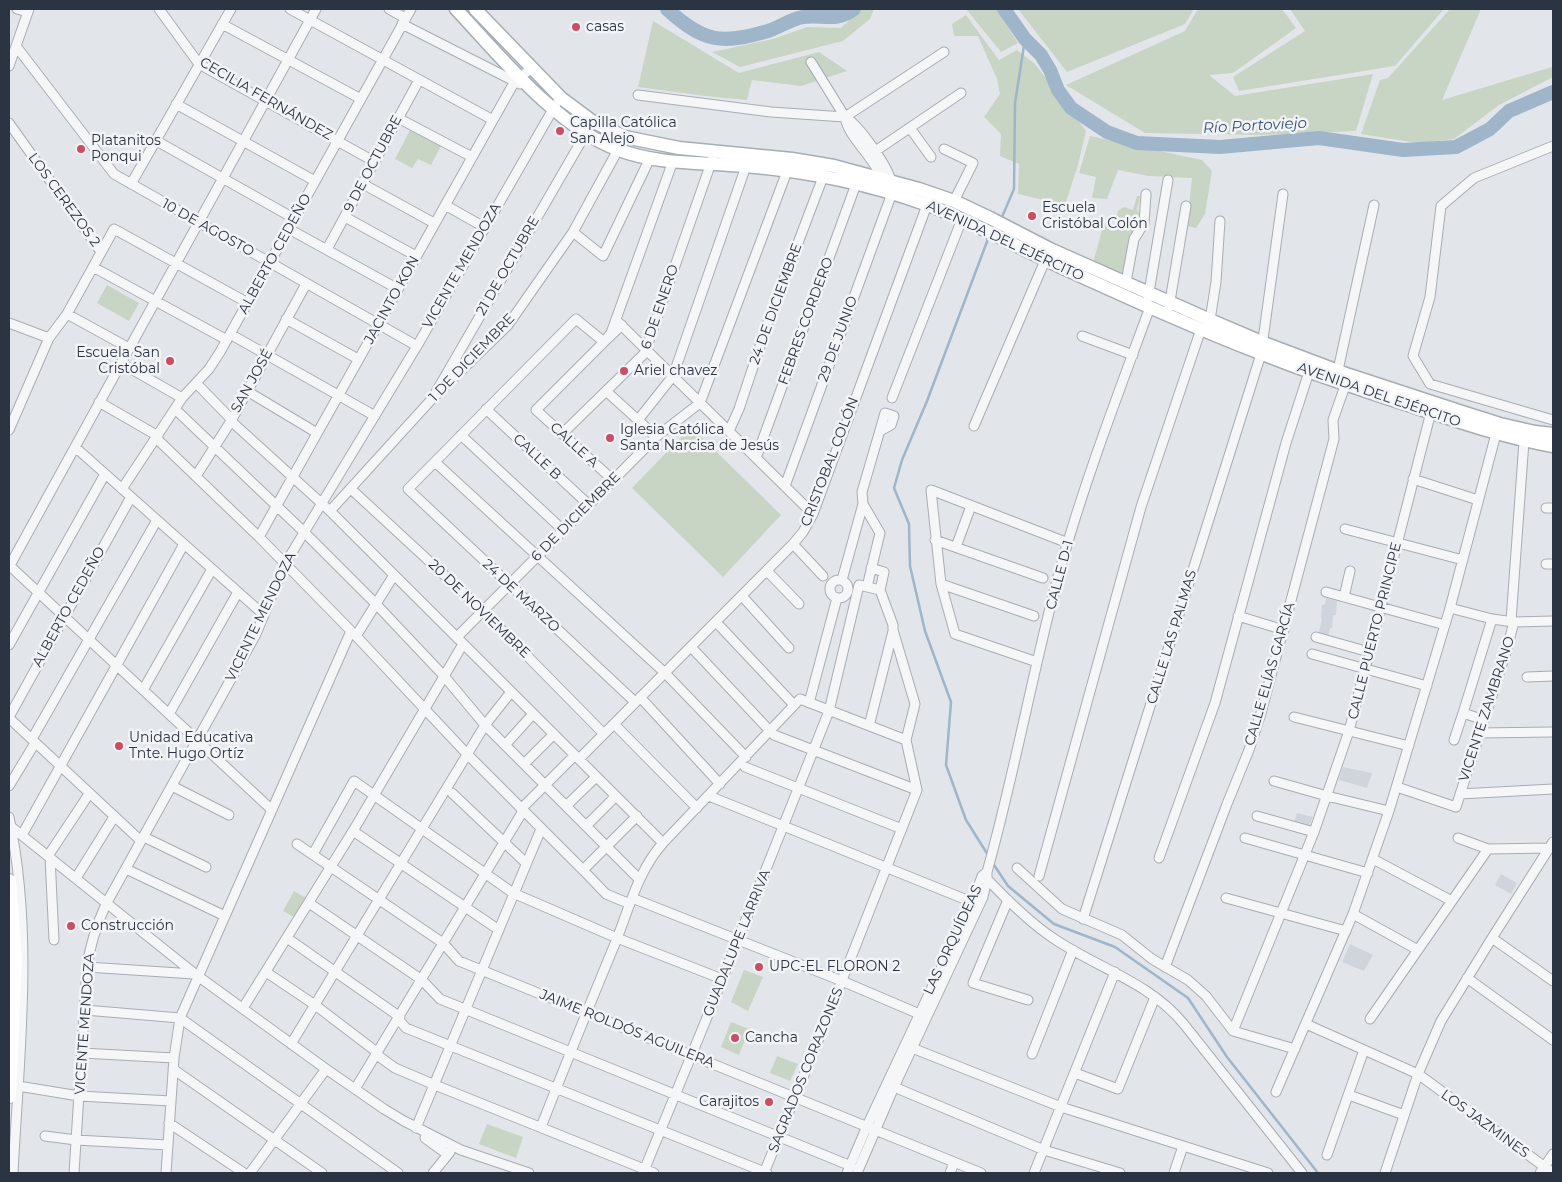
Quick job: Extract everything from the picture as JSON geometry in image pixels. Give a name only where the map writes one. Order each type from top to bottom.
[{"type":"main road","name":"AVENIDA DEL EJÉRCITO","points":[[456,9],[518,80],[586,133],[619,150],[650,158],[673,161],[713,158],[789,165],[824,177],[856,184],[887,185],[954,201],[990,218],[1047,254],[1126,282],[1149,302]]},
{"type":"main road","name":"AVENIDA DEL EJÉRCITO","points":[[475,9],[561,98],[592,121],[625,137],[746,166],[834,166],[887,185],[928,205],[1047,254],[1149,302],[1262,348],[1498,429],[1526,435],[1553,446]]},
{"type":"main road","name":"AVENIDA DEL EJÉRCITO","points":[[1262,348],[1309,372],[1344,376]]},
{"type":"main road","name":"AVENIDA DEL EJÉRCITO","points":[[1526,435],[1553,434]]},
{"type":"main road","points":[[9,881],[15,959],[12,1088]]},
{"type":"street","points":[[9,66],[11,55],[28,10],[17,9]]},
{"type":"street","name":"CECILIA FERNÁNDEZ","points":[[159,9],[199,64],[375,162]]},
{"type":"street","points":[[131,184],[231,9]]},
{"type":"street","points":[[290,9],[492,120]]},
{"type":"street","points":[[272,810],[90,639],[9,566],[316,9]]},
{"type":"street","points":[[388,9],[404,21],[518,80]]},
{"type":"street","name":"ALBERTO CEDEÑO","points":[[122,489],[182,398],[208,369],[228,337],[411,9]]},
{"type":"street","points":[[222,24],[361,99]]},
{"type":"street","name":"10 DE AGOSTO","points":[[16,46],[114,174],[416,346]]},
{"type":"street","points":[[638,95],[742,109],[845,117],[944,52]]},
{"type":"street","points":[[811,62],[845,117],[846,124],[872,154],[887,185]]},
{"type":"street","name":"JACINTO KON","points":[[258,537],[492,120],[518,80],[532,68]]},
{"type":"street","name":"9 DE OCTUBRE","points":[[327,249],[419,80]]},
{"type":"street","points":[[872,154],[961,93]]},
{"type":"street","name":"VICENTE MENDOZA","points":[[74,1173],[87,967],[94,934],[106,904],[256,634],[284,564],[375,416],[552,108],[561,98]]},
{"type":"street","points":[[176,104],[315,181]]},
{"type":"street","points":[[398,118],[472,157]]},
{"type":"street","name":"LOS CEREZOS 2","points":[[9,123],[101,252]]},
{"type":"street","points":[[910,128],[931,158]]},
{"type":"street","name":"21 DE OCTUBRE","points":[[444,384],[586,133]]},
{"type":"street","name":"1 DE DICIEMBRE","points":[[330,511],[444,384],[508,325],[573,232],[625,137]]},
{"type":"street","points":[[155,140],[221,179],[295,218]]},
{"type":"street","points":[[1553,146],[1474,178],[1441,206],[1430,297],[1414,356],[1430,384],[1553,420]]},
{"type":"street","points":[[944,149],[973,163],[954,201]]},
{"type":"street","points":[[573,232],[603,256],[650,158]]},
{"type":"street","name":"6 DE ENERO","points":[[562,434],[646,350],[713,158]]},
{"type":"street","points":[[673,161],[619,323],[604,342],[576,319],[435,462],[665,673],[746,757]]},
{"type":"street","points":[[700,403],[789,165]]},
{"type":"street","points":[[638,420],[673,376],[746,166]]},
{"type":"street","name":"24 DE DICIEMBRE","points":[[729,431],[824,177]]},
{"type":"street","name":"CALLE D-1","points":[[987,875],[1068,543],[1091,469],[1133,355],[1149,302],[1168,180]]},
{"type":"street","points":[[363,184],[434,223]]},
{"type":"street","name":"FEBRES CORDERO","points":[[756,458],[856,184]]},
{"type":"street","name":"29 DE JUNIO","points":[[785,486],[887,185]]},
{"type":"street","points":[[1126,282],[1134,240],[1144,223],[1146,194]]},
{"type":"street","name":"CALLE LAS PALMAS","points":[[1083,919],[1262,348],[1283,194]]},
{"type":"street","points":[[445,205],[484,227]]},
{"type":"street","name":"CRISTOBAL COLÓN","points":[[355,1089],[422,980],[442,943],[522,810],[544,784],[604,734],[768,571],[803,532],[813,514],[928,205]]},
{"type":"street","name":"CALLE ELÍAS GARCÍA","points":[[1165,967],[1255,733],[1284,630],[1318,494],[1334,439],[1333,420],[1344,376],[1374,205]]},
{"type":"street","points":[[1169,309],[1186,206]]},
{"type":"street","points":[[345,217],[416,256]]},
{"type":"street","points":[[892,398],[962,218]]},
{"type":"street","points":[[1039,876],[1141,507],[1206,325],[1216,282],[1220,221]]},
{"type":"street","points":[[9,430],[49,338],[67,314],[114,229],[248,303]]},
{"type":"street","points":[[289,229],[398,289]]},
{"type":"street","points":[[974,426],[1047,254]]},
{"type":"street","points":[[93,266],[154,301],[267,354],[375,416]]},
{"type":"street","name":"SAN JOSÉ","points":[[196,476],[231,420],[306,284]]},
{"type":"street","points":[[67,314],[129,348]]},
{"type":"street","points":[[286,319],[358,359]]},
{"type":"street","points":[[9,323],[49,338]]},
{"type":"street","points":[[619,323],[813,514]]},
{"type":"street","points":[[1082,336],[1133,355]]},
{"type":"street","name":"CALLE A","points":[[604,342],[536,410],[613,480]]},
{"type":"street","points":[[121,363],[182,398]]},
{"type":"street","points":[[1159,858],[1215,703],[1286,444],[1309,372]]},
{"type":"street","points":[[196,382],[231,420],[322,503],[663,843]]},
{"type":"street","points":[[246,391],[317,433]]},
{"type":"street","points":[[606,391],[656,438]]},
{"type":"street","points":[[99,402],[157,437],[258,537],[467,754],[606,894],[631,901],[738,940],[842,981],[923,1016]]},
{"type":"street","name":"6 DE DICIEMBRE","points":[[243,1008],[353,832],[444,676],[460,641],[482,610],[656,438],[700,403]]},
{"type":"street","name":"CALLE PUERTO PRINCIPE","points":[[1233,1031],[1328,796],[1349,730],[1432,407]]},
{"type":"street","points":[[176,409],[304,532],[375,604],[444,676],[505,745],[639,879]]},
{"type":"street","name":"CALLE B","points":[[486,409],[589,505]]},
{"type":"street","points":[[1276,1092],[1353,914],[1390,811],[1450,608],[1498,429]]},
{"type":"street","points":[[842,580],[863,504],[862,492],[880,431]]},
{"type":"street","points":[[461,435],[563,530]]},
{"type":"street","name":"VICENTE ZAMBRANO","points":[[1397,787],[1456,807],[1506,652],[1512,621],[1526,435]]},
{"type":"street","points":[[75,447],[264,615]]},
{"type":"street","name":"24 DE MARZO","points":[[435,462],[408,489],[508,584],[638,700],[720,784]]},
{"type":"street","points":[[9,645],[105,474]]},
{"type":"street","points":[[1413,480],[1478,500]]},
{"type":"street","name":"20 DE NOVIEMBRE","points":[[351,489],[482,610],[604,734]]},
{"type":"street","points":[[1038,662],[955,634],[941,584],[930,490],[1068,543]]},
{"type":"street","name":"ALBERTO CEDEÑO","points":[[10,722],[64,615],[131,497]]},
{"type":"street","points":[[863,504],[880,533],[866,587]]},
{"type":"street","points":[[956,547],[971,506]]},
{"type":"street","points":[[9,786],[157,520]]},
{"type":"street","points":[[1345,529],[1463,560]]},
{"type":"street","points":[[936,540],[1043,578]]},
{"type":"street","points":[[22,835],[184,544]]},
{"type":"street","points":[[793,544],[823,576]]},
{"type":"street","points":[[871,568],[884,572],[880,590],[893,625],[915,704],[906,740],[917,790]]},
{"type":"street","points":[[143,690],[212,569]]},
{"type":"street","points":[[768,571],[798,604]]},
{"type":"street","points":[[1344,597],[1350,571]]},
{"type":"street","points":[[166,1173],[170,1101],[180,1018],[197,975],[353,634],[394,575]]},
{"type":"street","points":[[837,598],[831,593],[830,587],[834,582],[842,580],[847,583],[853,592]]},
{"type":"street","points":[[941,584],[1034,616]]},
{"type":"street","points":[[837,598],[853,592],[859,585],[880,590]]},
{"type":"street","points":[[169,714],[238,592]]},
{"type":"street","name":"GUADALUPE LARRIVA","points":[[643,1171],[692,1056],[829,711],[853,592]]},
{"type":"street","points":[[1326,592],[1445,625]]},
{"type":"street","points":[[742,596],[789,648]]},
{"type":"street","points":[[809,703],[837,598]]},
{"type":"street","points":[[1450,608],[1492,619],[1553,621]]},
{"type":"street","points":[[1238,616],[1284,630]]},
{"type":"street","points":[[1454,740],[1492,619]]},
{"type":"street","points":[[716,622],[794,705]]},
{"type":"street","points":[[869,726],[893,630]]},
{"type":"street","points":[[1316,638],[1369,652]]},
{"type":"street","points":[[691,647],[772,733],[917,790]]},
{"type":"street","points":[[1312,654],[1427,686]]},
{"type":"street","points":[[1527,677],[1553,676]]},
{"type":"street","points":[[291,1044],[467,754],[511,692]]},
{"type":"street","points":[[540,1127],[639,879],[649,860],[663,843],[746,757],[772,733],[800,699],[906,740]]},
{"type":"street","points":[[1463,713],[1484,720]]},
{"type":"street","points":[[505,745],[533,714]]},
{"type":"street","points":[[1294,717],[1409,746]]},
{"type":"street","points":[[10,722],[34,741],[114,817],[142,839],[206,868]]},
{"type":"street","points":[[614,724],[697,808]]},
{"type":"street","points":[[1479,733],[1553,732]]},
{"type":"street","points":[[524,764],[554,734]]},
{"type":"street","points":[[745,767],[902,829]]},
{"type":"street","points":[[566,806],[596,776]]},
{"type":"street","points":[[313,854],[354,781],[514,893],[617,938],[722,979]]},
{"type":"street","points":[[1274,781],[1390,811]]},
{"type":"street","points":[[172,786],[230,815]]},
{"type":"street","points":[[1460,794],[1553,789]]},
{"type":"street","name":"SAGRADOS CORAZONES","points":[[765,1173],[917,790]]},
{"type":"street","points":[[54,940],[49,856],[89,794]]},
{"type":"street","points":[[452,794],[526,863]]},
{"type":"street","points":[[586,826],[616,796]]},
{"type":"street","points":[[709,796],[972,902]]},
{"type":"street","points":[[583,870],[637,816]]},
{"type":"street","points":[[1257,816],[1314,832]]},
{"type":"street","points":[[76,878],[114,817]]},
{"type":"street","points":[[9,823],[106,904],[197,975],[355,1089],[416,1128],[461,1150],[510,1170],[529,1173]]},
{"type":"street","points":[[9,823],[20,895],[24,958],[24,983],[12,1088],[13,1173]]},
{"type":"street","points":[[416,1128],[541,829]]},
{"type":"street","points":[[353,832],[499,930]]},
{"type":"street","points":[[1245,838],[1368,873]]},
{"type":"street","points":[[1458,838],[1488,849],[1550,851]]},
{"type":"street","name":"JAIME ROLDÓS AGUILERA","points":[[297,844],[442,943],[459,961],[981,1173]]},
{"type":"street","points":[[1370,1019],[1488,849]]},
{"type":"street","points":[[1385,1173],[1418,1074],[1437,1028],[1492,938],[1550,851]]},
{"type":"street","points":[[1373,859],[1452,901]]},
{"type":"street","points":[[1017,868],[1062,909],[1122,935],[1152,959],[1188,980],[1199,989],[1233,1031],[1295,1049]]},
{"type":"street","points":[[126,869],[225,916]]},
{"type":"street","points":[[987,875],[1008,900],[1052,937],[1116,972],[1155,998],[1177,1016],[1302,1173]]},
{"type":"street","name":"LAS ORQUÍDEAS","points":[[853,1170],[923,1016],[982,876],[987,875]]},
{"type":"street","name":"LAS ORQUÍDEAS","points":[[871,1128],[894,1087],[912,1048],[923,1016],[980,903],[987,875]]},
{"type":"street","points":[[1226,898],[1346,931]]},
{"type":"street","points":[[1008,900],[973,983],[1028,1000]]},
{"type":"street","points":[[308,902],[422,980],[440,999],[780,1136],[853,1170],[868,1173]]},
{"type":"street","points":[[1353,914],[1418,950]]},
{"type":"street","points":[[287,938],[336,971],[399,1018],[406,1028],[765,1173]]},
{"type":"street","points":[[1492,938],[1553,981]]},
{"type":"street","points":[[1032,1054],[1073,950]]},
{"type":"street","points":[[87,967],[197,975]]},
{"type":"street","points":[[266,972],[315,1005],[395,1068],[643,1171],[654,1173]]},
{"type":"street","points":[[1034,1173],[1116,972]]},
{"type":"street","points":[[1467,978],[1553,1040]]},
{"type":"street","points":[[1074,1073],[1118,1089],[1155,998]]},
{"type":"street","points":[[85,1010],[180,1018],[398,1173]]},
{"type":"street","name":"LOS JAZMINES","points":[[1306,1024],[1418,1074],[1542,1170],[1553,1173]]},
{"type":"street","points":[[912,1048],[1061,1107],[1268,1173]]},
{"type":"street","points":[[1327,1155],[1364,1050]]},
{"type":"street","points":[[82,1053],[174,1058]]},
{"type":"street","points":[[173,1069],[322,1173]]},
{"type":"street","points":[[250,1173],[326,1069]]},
{"type":"street","points":[[894,1087],[1044,1150],[1120,1173]]},
{"type":"street","points":[[12,1088],[79,1096],[170,1101]]},
{"type":"street","points":[[1349,1094],[1404,1115]]},
{"type":"street","points":[[404,1121],[447,1154]]},
{"type":"street","points":[[169,1123],[244,1173]]},
{"type":"street","points":[[45,1136],[76,1140],[168,1145]]},
{"type":"street","points":[[1174,1173],[1183,1146]]},
{"type":"street","points":[[433,1173],[447,1154],[452,1150],[461,1150]]},
{"type":"street","points":[[1542,1170],[1553,1154]]},
{"type":"street","points":[[950,1173],[954,1163]]},
{"type":"shaded area","points":[[1326,598],[1337,601],[1336,615],[1333,615],[1332,628],[1330,628],[1327,641],[1319,639],[1322,605],[1325,604]]},
{"type":"shaded area","points":[[1343,767],[1372,773],[1367,788],[1339,780]]},
{"type":"shaded area","points":[[1297,813],[1313,817],[1309,826],[1294,822]]},
{"type":"shaded area","points":[[1501,874],[1517,883],[1511,894],[1495,885]]},
{"type":"shaded area","points":[[1350,944],[1373,955],[1364,971],[1342,962]]},
{"type":"green space","points":[[861,9],[874,9],[870,19],[843,41],[740,67],[712,52],[773,39],[807,27],[841,28]]},
{"type":"green space","points":[[966,9],[996,9],[1018,43],[1001,52]]},
{"type":"green space","points":[[1018,9],[1194,9],[1185,24],[1067,72]]},
{"type":"green space","points":[[1198,9],[1282,9],[1296,28],[1233,73],[1209,75],[1235,96],[1373,74],[1356,131],[1262,135],[1145,133],[1066,85],[1185,31]]},
{"type":"green space","points":[[1290,9],[1444,9],[1395,66],[1239,91],[1233,77],[1305,31]]},
{"type":"green space","points":[[1450,9],[1481,9],[1442,100],[1552,67],[1553,77],[1499,105],[1454,139],[1418,143],[1361,134],[1380,80],[1388,78]]},
{"type":"green space","points":[[966,15],[999,60],[1017,50],[1035,64],[1086,131],[1078,165],[1065,205],[1018,194],[1019,164],[1000,156],[1001,134],[984,117],[1000,94],[997,79],[978,36],[954,36],[952,24]]},
{"type":"green space","points":[[653,21],[739,73],[819,52],[847,71],[801,86],[752,80],[747,100],[638,87]]},
{"type":"green space","points":[[410,130],[441,146],[431,165],[418,159],[412,168],[395,159]]},
{"type":"green space","points":[[1090,136],[1202,160],[1212,171],[1205,214],[1196,228],[1187,226],[1192,178],[1149,176],[1118,170],[1107,199],[1092,198],[1096,177],[1079,173]]},
{"type":"green space","points":[[1137,196],[1140,196],[1137,209],[1142,214],[1138,222],[1135,222],[1123,273],[1093,263],[1104,223],[1115,226],[1118,211],[1124,207],[1133,210]]},
{"type":"green space","points":[[107,285],[139,303],[129,321],[97,303]]},
{"type":"green space","points":[[691,427],[781,515],[723,577],[632,488]]},
{"type":"green space","points":[[294,891],[306,898],[294,917],[283,911]]},
{"type":"green space","points":[[744,970],[763,977],[748,1011],[731,1002]]},
{"type":"green space","name":"Cancha","points":[[731,1022],[749,1029],[739,1055],[721,1047]]},
{"type":"green space","points":[[777,1056],[798,1064],[790,1081],[770,1073]]},
{"type":"green space","points":[[487,1124],[523,1137],[516,1158],[479,1144]]},
{"type":"waterway","name":"Río Portoviejo","points":[[667,9],[691,28],[702,34],[713,38],[725,39],[768,31],[803,17],[841,16],[854,9]]},
{"type":"waterway","name":"Río Portoviejo","points":[[1004,9],[1025,39],[1041,55],[1050,70],[1058,90],[1071,108],[1107,132],[1137,143],[1220,147],[1319,138],[1403,150],[1456,147],[1490,129],[1509,111],[1553,92]]},
{"type":"waterway","points":[[1002,217],[1014,189],[1015,103],[1025,39]]},
{"type":"waterway","points":[[988,239],[927,401],[902,460],[894,488],[909,524],[910,566],[925,631],[951,702],[946,765],[966,820],[988,855]]},
{"type":"waterway","points":[[992,862],[1008,886],[1054,924],[1115,947],[1188,998],[1227,1057],[1318,1173]]},
{"type":"place","name":"casas","points":[[576,27]]},
{"type":"place","name":"Capilla Católica San Alejo","points":[[560,131]]},
{"type":"place","name":"Platanitos Ponqui","points":[[81,149]]},
{"type":"place","name":"Escuela Cristóbal Colón","points":[[1032,216]]},
{"type":"place","name":"Escuela San Cristóbal","points":[[170,361]]},
{"type":"place","name":"Ariel chavez","points":[[624,371]]},
{"type":"place","name":"Iglesia Católica Santa Narcisa de Jesús","points":[[610,438]]},
{"type":"place","name":"Unidad Educativa Tnte. Hugo Ortíz","points":[[119,746]]},
{"type":"place","name":"Construcción","points":[[71,926]]},
{"type":"place","name":"UPC-EL FLORON 2","points":[[759,967]]},
{"type":"place","name":"Cancha","points":[[735,1038]]},
{"type":"place","name":"Carajitos","points":[[769,1102]]}]
